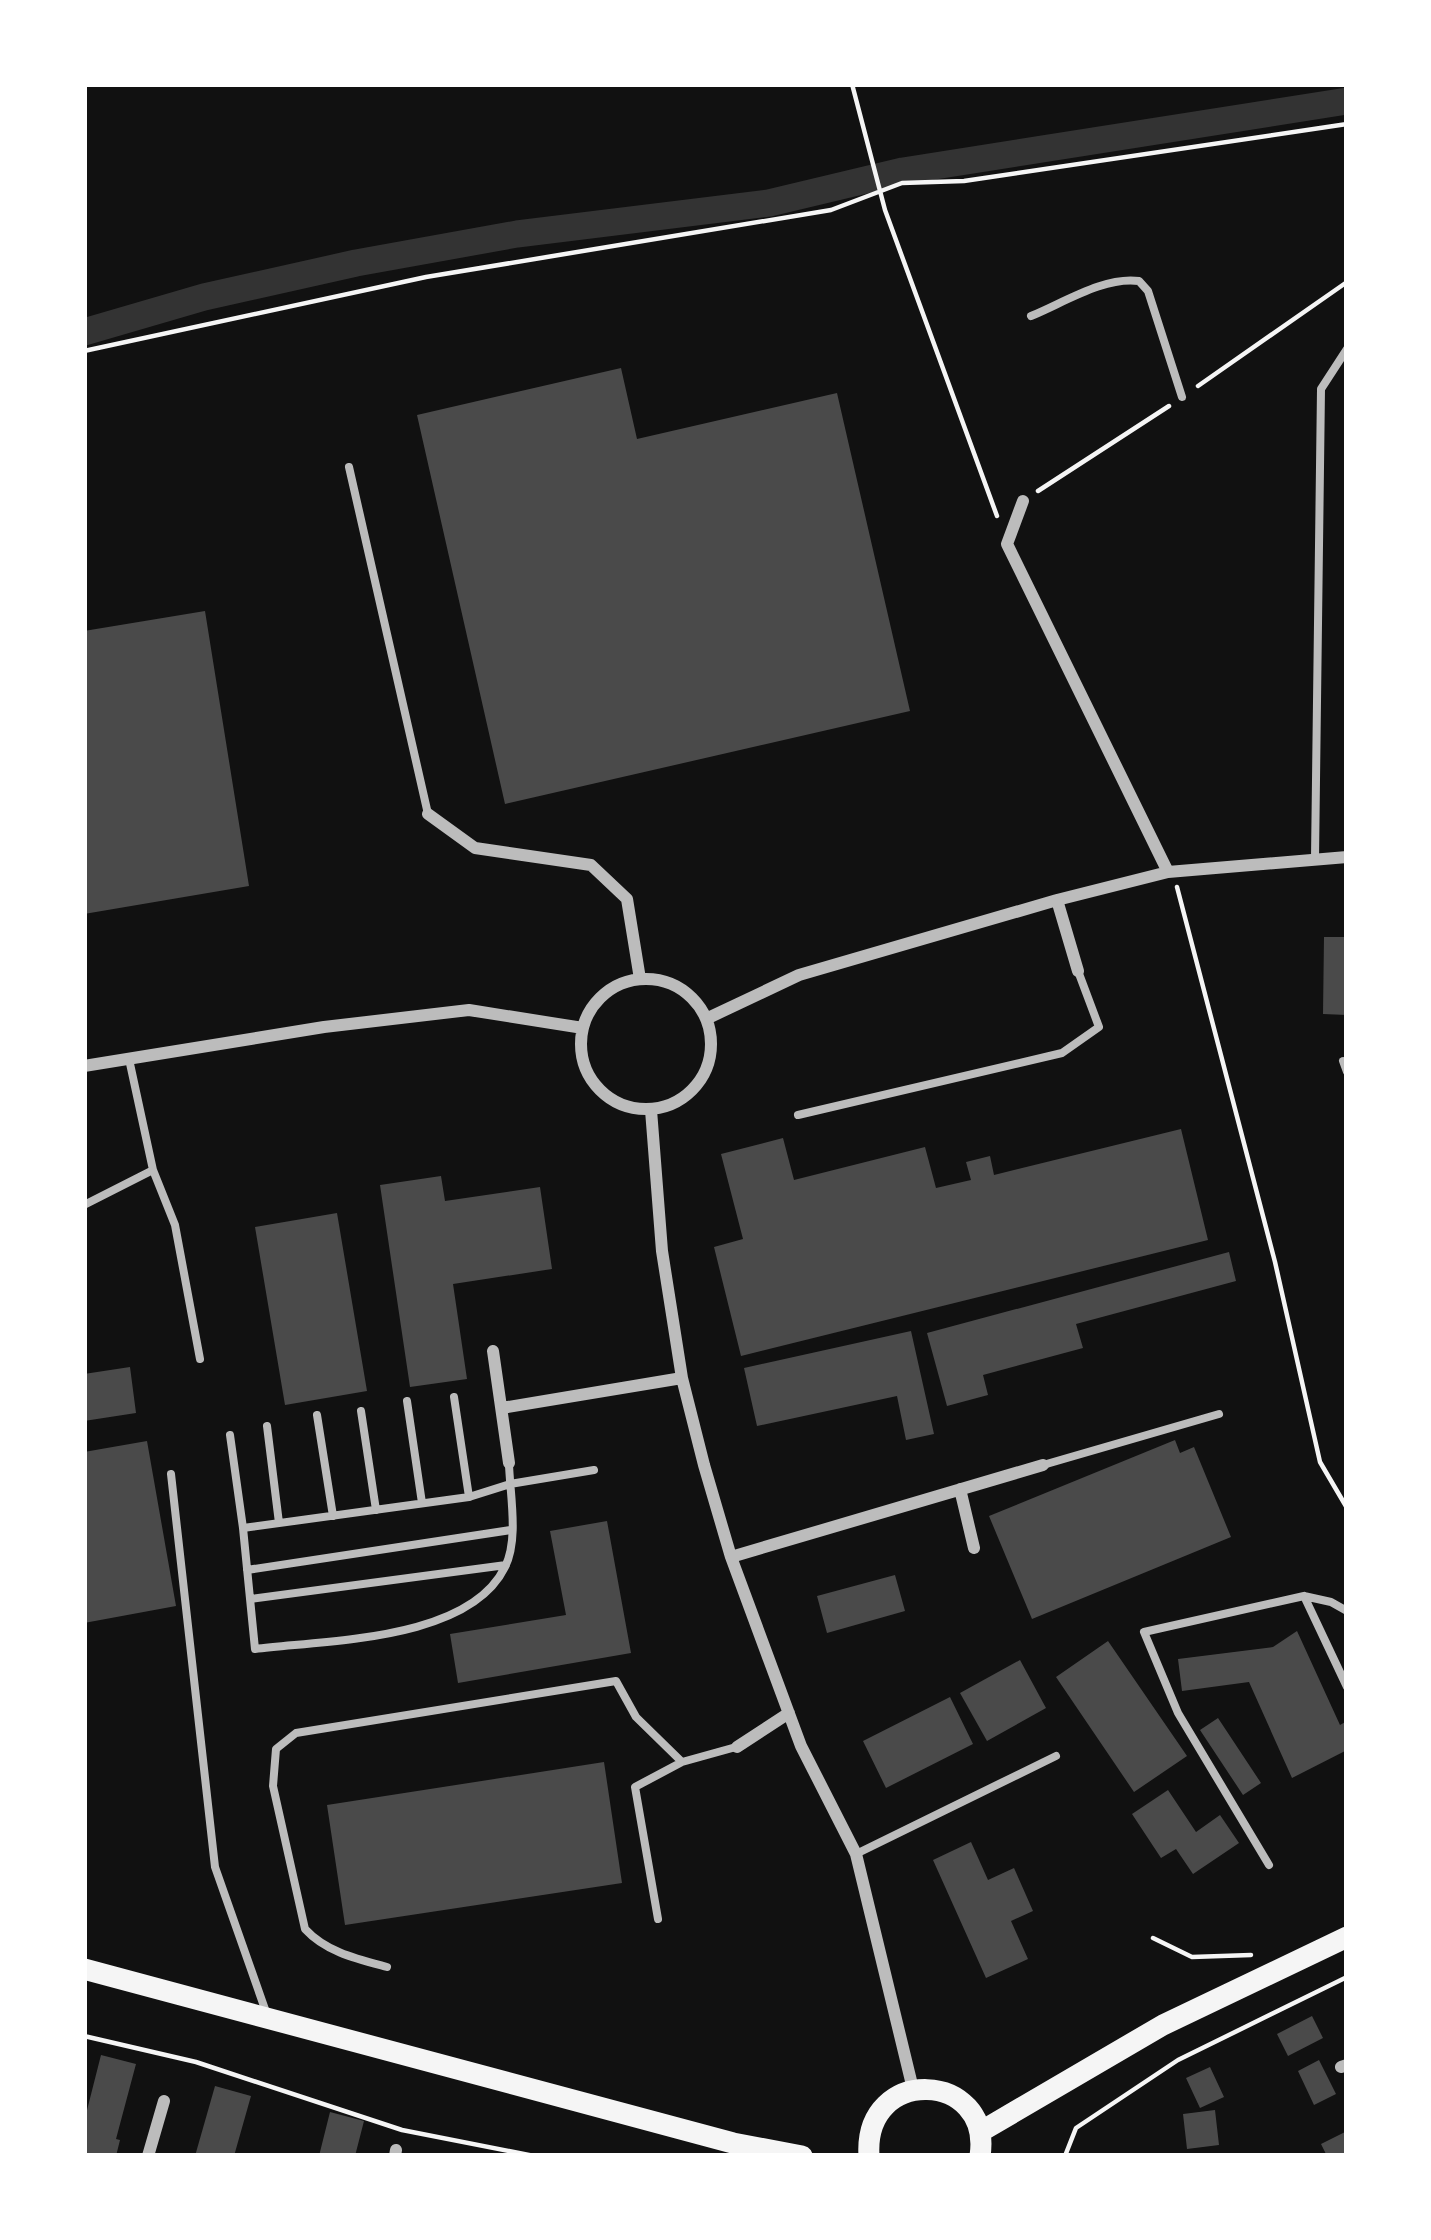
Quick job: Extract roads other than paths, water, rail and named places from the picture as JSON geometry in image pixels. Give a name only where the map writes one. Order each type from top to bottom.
[{"type":"main road","points":[[980,2132],[1163,2025],[1347,1937]]},
{"type":"main road","points":[[84,1970],[734,2144],[802,2156]]},
{"type":"main road","points":[[869,2156],[873,2122],[883,2107],[914,2090],[948,2093],[974,2116],[980,2156]]},
{"type":"street","points":[[1023,501],[1007,544],[1168,872]]},
{"type":"street","points":[[428,814],[475,848],[591,865],[627,899],[640,979]]},
{"type":"street","points":[[706,1018],[799,975],[1168,872],[1347,857]]},
{"type":"street","points":[[1057,900],[1078,971]]},
{"type":"street","points":[[640,979],[680,988],[696,1001],[711,1039],[710,1059],[689,1094],[651,1110],[612,1100],[596,1086],[581,1049],[583,1028],[604,995],[640,979]]},
{"type":"street","points":[[84,1066],[324,1027],[469,1010],[583,1028]]},
{"type":"street","points":[[651,1110],[662,1251],[682,1378],[730,1557],[789,1713],[856,1854],[914,2090]]},
{"type":"street","points":[[493,1351],[509,1463]]},
{"type":"street","points":[[502,1408],[682,1378]]},
{"type":"street","points":[[730,1557],[1043,1465]]},
{"type":"street","points":[[960,1489],[974,1548]]},
{"type":"street","points":[[737,1747],[789,1713]]},
{"type":"street","points":[[148,2156],[164,2101]]},
{"type":"lane","points":[[1031,316],[1125,279],[1139,281],[1148,291],[1182,397]]},
{"type":"lane","points":[[1315,858],[1322,389],[1347,349]]},
{"type":"lane","points":[[349,467],[428,814]]},
{"type":"lane","points":[[798,1114],[1062,1053],[1099,1027],[1078,971]]},
{"type":"lane","points":[[129,1059],[153,1170],[175,1225],[200,1359]]},
{"type":"lane","points":[[1343,1061],[1347,1072]]},
{"type":"lane","points":[[84,1205],[153,1170]]},
{"type":"lane","points":[[454,1396],[469,1496]]},
{"type":"lane","points":[[407,1402],[422,1503]]},
{"type":"lane","points":[[361,1411],[376,1510]]},
{"type":"lane","points":[[317,1414],[333,1516]]},
{"type":"lane","points":[[1043,1465],[1219,1414]]},
{"type":"lane","points":[[268,1426],[279,1523]]},
{"type":"lane","points":[[230,1435],[255,1649],[412,1630],[482,1600],[507,1565],[509,1463]]},
{"type":"lane","points":[[243,1528],[469,1496],[594,1470]]},
{"type":"lane","points":[[171,1474],[214,1868],[269,2019]]},
{"type":"lane","points":[[247,1570],[511,1530]]},
{"type":"lane","points":[[250,1599],[507,1565]]},
{"type":"lane","points":[[1269,1865],[1178,1713],[1144,1631],[1304,1596],[1347,1611]]},
{"type":"lane","points":[[1304,1596],[1347,1687]]},
{"type":"lane","points":[[387,1967],[348,1957],[315,1941],[305,1929],[273,1786],[276,1749],[296,1732],[616,1681],[636,1717],[682,1762]]},
{"type":"lane","points":[[658,1919],[635,1787],[682,1762],[737,1747]]},
{"type":"lane","points":[[856,1854],[1056,1756]]},
{"type":"waterway","points":[[84,332],[204,297],[356,263],[517,234],[769,203],[903,171],[1347,101]]}]
